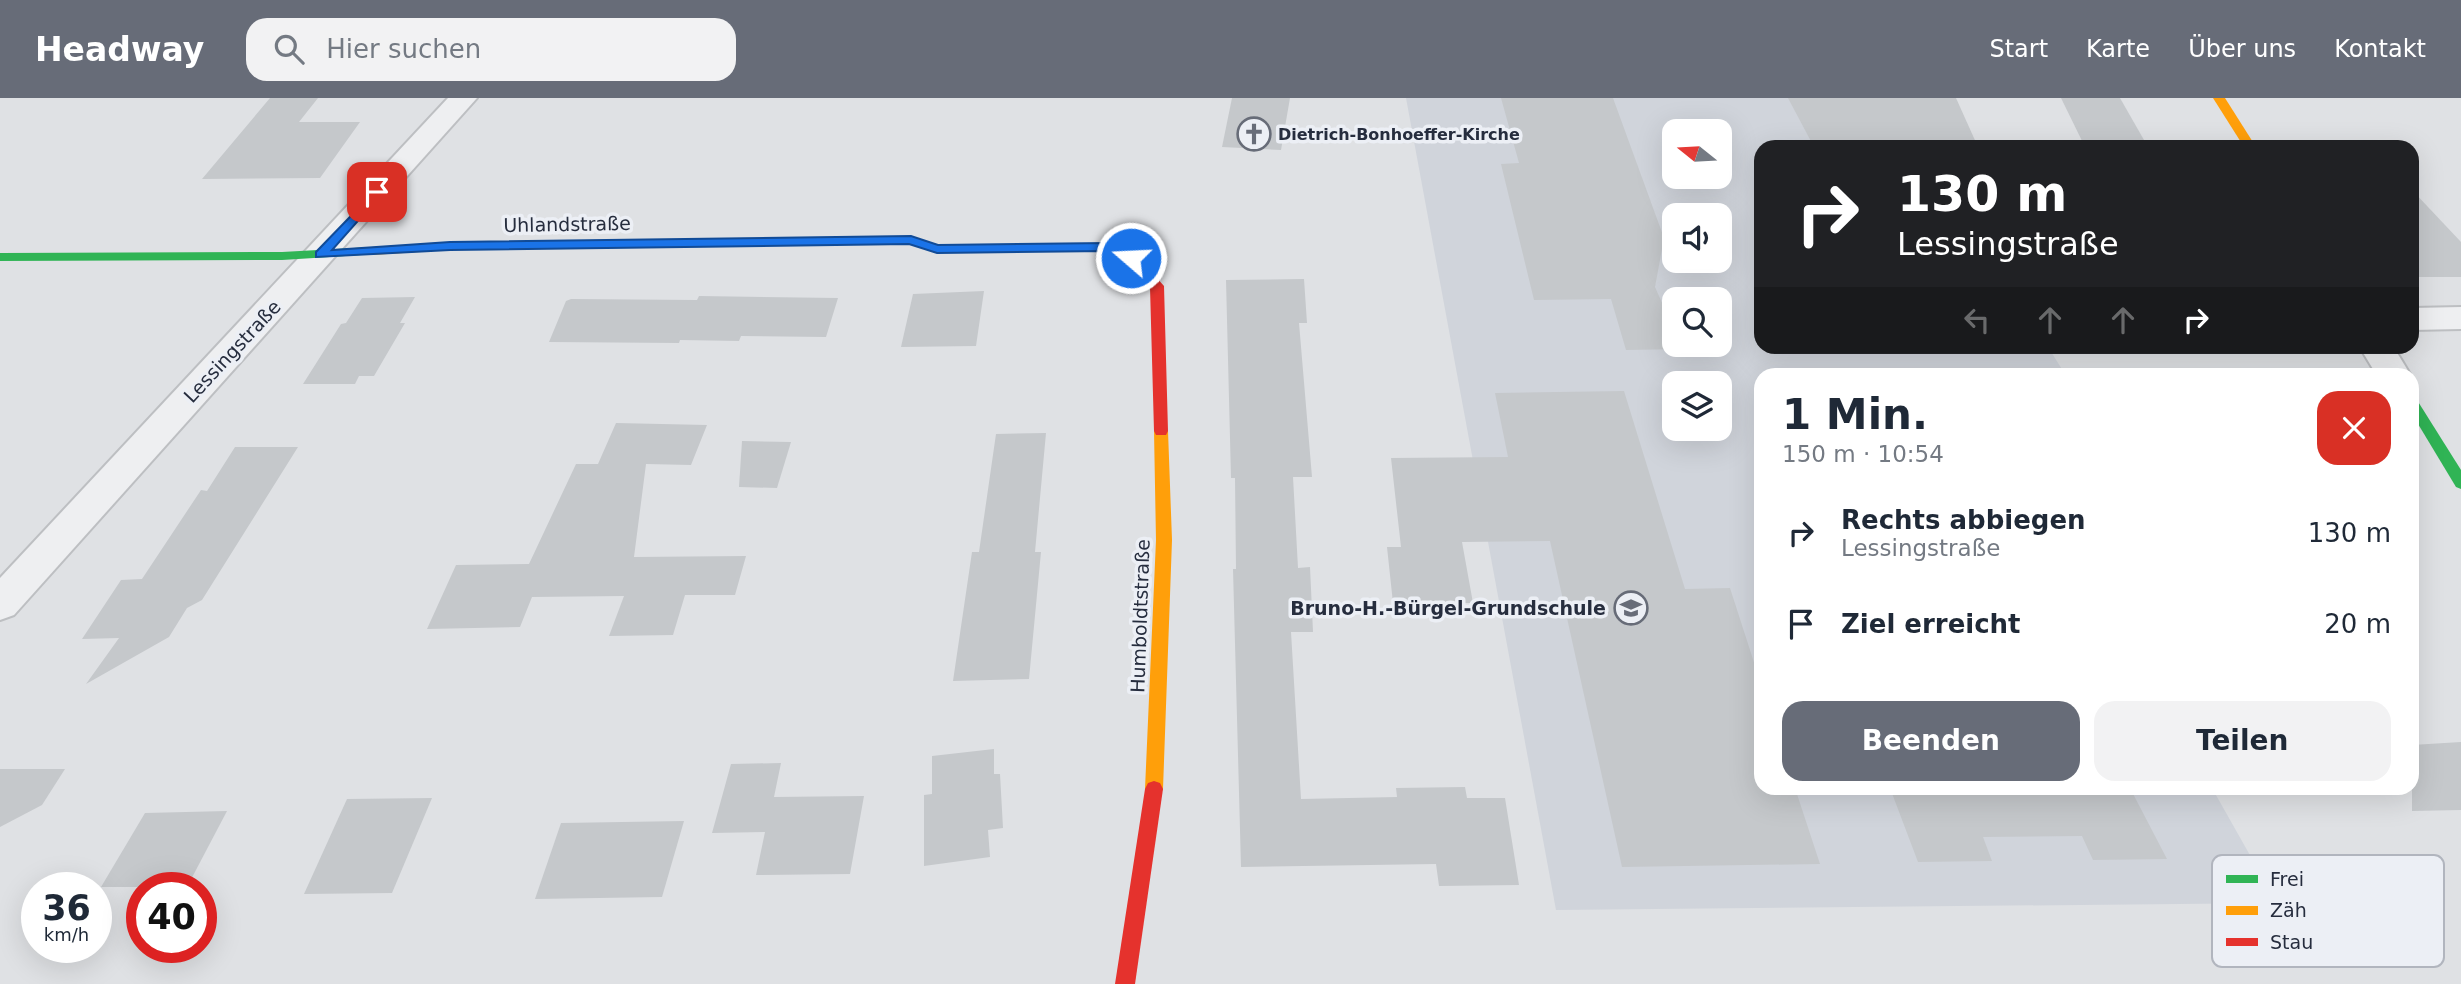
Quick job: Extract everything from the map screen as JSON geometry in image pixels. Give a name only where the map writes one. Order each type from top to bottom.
[{"type":"street","name":"Lessingstraße","points":[[0,604],[463,98]]},
{"type":"street","points":[[2220,98],[2246,140]]},
{"type":"street","name":"Uhlandstraße","points":[[0,257],[321,254],[450,246],[911,240],[937,249],[1109,247],[1131,258]]},
{"type":"street","name":"Humboldtstraße","points":[[1125,984],[1153,802],[1164,540],[1157,286],[1131,258]]},
{"type":"street","points":[[2419,319],[2461,318]]},
{"type":"street","points":[[2419,415],[2461,483]]},
{"type":"shaded area","name":"Bruno-H.-Bürgel-Grundschule","points":[[1406,98],[1915,98],[1931,140],[1754,140],[1754,354],[2052,354],[2061,368],[1754,368],[1754,795],[2216,795],[2250,855],[2212,855],[2212,904],[1556,910]]},
{"type":"building","points":[[270,98],[318,98],[299,122],[360,122],[320,178],[202,179]]},
{"type":"building","name":"Dietrich-Bonhoeffer-Kirche","points":[[1232,98],[1290,98],[1281,150],[1222,147]]},
{"type":"building","points":[[1501,98],[1613,98],[1662,233],[1655,287],[1662,303],[1662,349],[1626,350],[1611,299],[1534,300],[1501,164],[1519,163]]},
{"type":"building","points":[[1788,98],[1956,98],[1975,140],[1810,140]]},
{"type":"building","points":[[2061,98],[2120,98],[2144,140],[2082,140]]},
{"type":"building","points":[[2419,197],[2461,242],[2461,277],[2419,277]]},
{"type":"building","points":[[1304,279],[1307,323],[1299,323],[1312,477],[1293,477],[1298,568],[1310,567],[1313,632],[1291,632],[1301,799],[1397,797],[1396,788],[1465,787],[1467,798],[1505,798],[1519,885],[1439,886],[1436,864],[1241,867],[1233,569],[1236,569],[1235,478],[1231,478],[1226,280]]},
{"type":"building","points":[[984,291],[976,346],[901,347],[913,294]]},
{"type":"building","points":[[699,296],[838,298],[826,337],[741,336],[739,341],[680,340],[679,343],[549,342],[566,301],[571,299],[697,300]]},
{"type":"building","points":[[415,297],[400,323],[405,323],[374,376],[359,376],[355,384],[303,384],[341,324],[346,323],[362,298]]},
{"type":"building","points":[[1624,391],[1685,589],[1730,588],[1754,662],[1754,795],[1797,795],[1820,864],[1622,867],[1550,541],[1462,542],[1473,603],[1393,603],[1387,547],[1401,547],[1391,458],[1508,457],[1495,393]]},
{"type":"building","points":[[616,423],[707,425],[691,465],[646,464],[634,557],[746,556],[735,595],[685,595],[673,635],[609,636],[624,596],[532,597],[520,627],[427,629],[456,565],[529,564],[576,464],[598,464]]},
{"type":"building","points":[[1046,433],[1035,552],[1041,552],[1029,679],[953,681],[972,552],[979,552],[996,434]]},
{"type":"building","points":[[742,441],[791,442],[777,488],[739,487]]},
{"type":"building","points":[[235,447],[298,447],[202,600],[187,608],[169,637],[86,684],[119,638],[82,639],[121,580],[142,579],[201,490],[207,491]]},
{"type":"building","points":[[2461,742],[2461,810],[2412,811],[2412,795],[2419,795],[2419,745]]},
{"type":"building","points":[[994,749],[994,774],[1000,774],[1003,828],[988,830],[990,857],[924,866],[924,795],[932,794],[932,756]]},
{"type":"building","points":[[781,763],[774,797],[864,796],[850,874],[756,875],[765,832],[712,833],[731,764]]},
{"type":"building","points":[[0,769],[65,769],[42,805],[0,827]]},
{"type":"building","points":[[1893,795],[2134,795],[2167,859],[2093,860],[2082,836],[1983,837],[1992,861],[1918,862]]},
{"type":"building","points":[[432,798],[392,893],[304,894],[347,799]]},
{"type":"building","points":[[227,811],[195,872],[126,872],[126,887],[112,887],[110,872],[145,813]]},
{"type":"building","points":[[684,821],[662,897],[535,899],[561,823]]},
{"type":"traffic: fast","points":[[0,257],[282,256],[372,251]]},
{"type":"traffic: fast","points":[[2419,414],[2461,483]]},
{"type":"traffic: slow","points":[[2219,98],[2246,140]]},
{"type":"traffic: slow","points":[[372,251],[450,246],[911,240],[926,245]]},
{"type":"traffic: slow","points":[[1154,789],[1164,540],[1161,431]]},
{"type":"traffic: jam","points":[[926,245],[937,249],[1109,247],[1131,258],[1157,286],[1161,431]]},
{"type":"traffic: jam","points":[[1125,984],[1154,789]]},
{"type":"place","name":"Dietrich-Bonhoeffer-Kirche","points":[[1254,134]]},
{"type":"place","name":"Bruno-H.-Bürgel-Grundschule","points":[[1631,608]]},
{"type":"route","points":[[377,192],[321,254],[450,246],[911,240],[937,249],[1109,247],[1131,258]]}]
